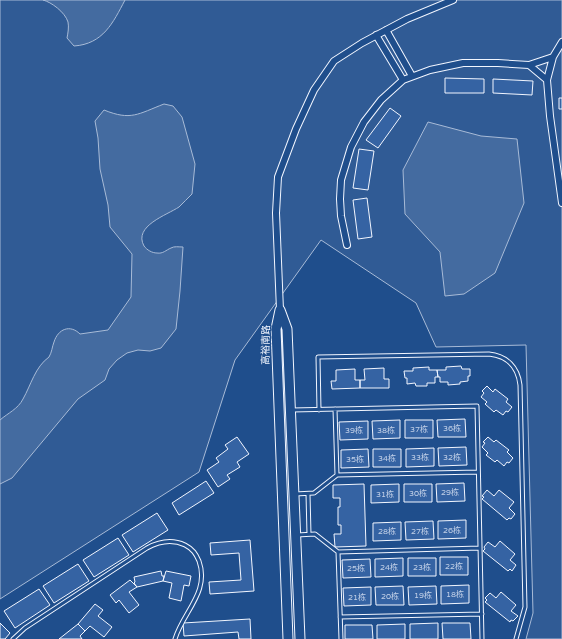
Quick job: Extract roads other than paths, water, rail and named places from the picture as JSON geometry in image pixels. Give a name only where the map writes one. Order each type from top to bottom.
[{"type":"street","points":[[280,310],[276,213],[278,177],[296,129],[314,90],[334,61],[376,35],[407,19],[453,0]]},
{"type":"street","points":[[386,30],[412,76]]},
{"type":"street","points":[[376,35],[403,80]]},
{"type":"street","points":[[562,42],[552,57],[547,80],[550,116],[562,203]]},
{"type":"street","points":[[348,245],[340,199],[341,180],[352,147],[364,122],[382,100],[403,80],[430,70],[462,63],[529,65],[552,57]]},
{"type":"street","points":[[529,65],[547,80]]},
{"type":"street","name":"高裕南路","points":[[280,310],[287,329],[300,639]]},
{"type":"street","name":"高裕南路","points":[[280,310],[276,330],[288,639]]},
{"type":"lane","points":[[319,410],[318,358],[489,354],[497,355],[511,363],[519,377],[520,385],[525,607],[516,639]]},
{"type":"lane","points":[[290,410],[477,406],[482,639]]},
{"type":"lane","points":[[335,409],[336,475]]},
{"type":"lane","points":[[294,494],[314,493],[336,475],[478,472]]},
{"type":"lane","points":[[308,494],[309,534]]},
{"type":"lane","points":[[295,535],[315,534],[338,552],[480,548]]},
{"type":"lane","points":[[13,639],[24,628],[147,548],[163,541],[172,541],[188,546],[195,552],[200,564],[201,576],[200,588],[196,600],[182,620],[175,639]]},
{"type":"lane","points":[[338,552],[340,639]]},
{"type":"lane","points":[[340,617],[482,614]]}]
